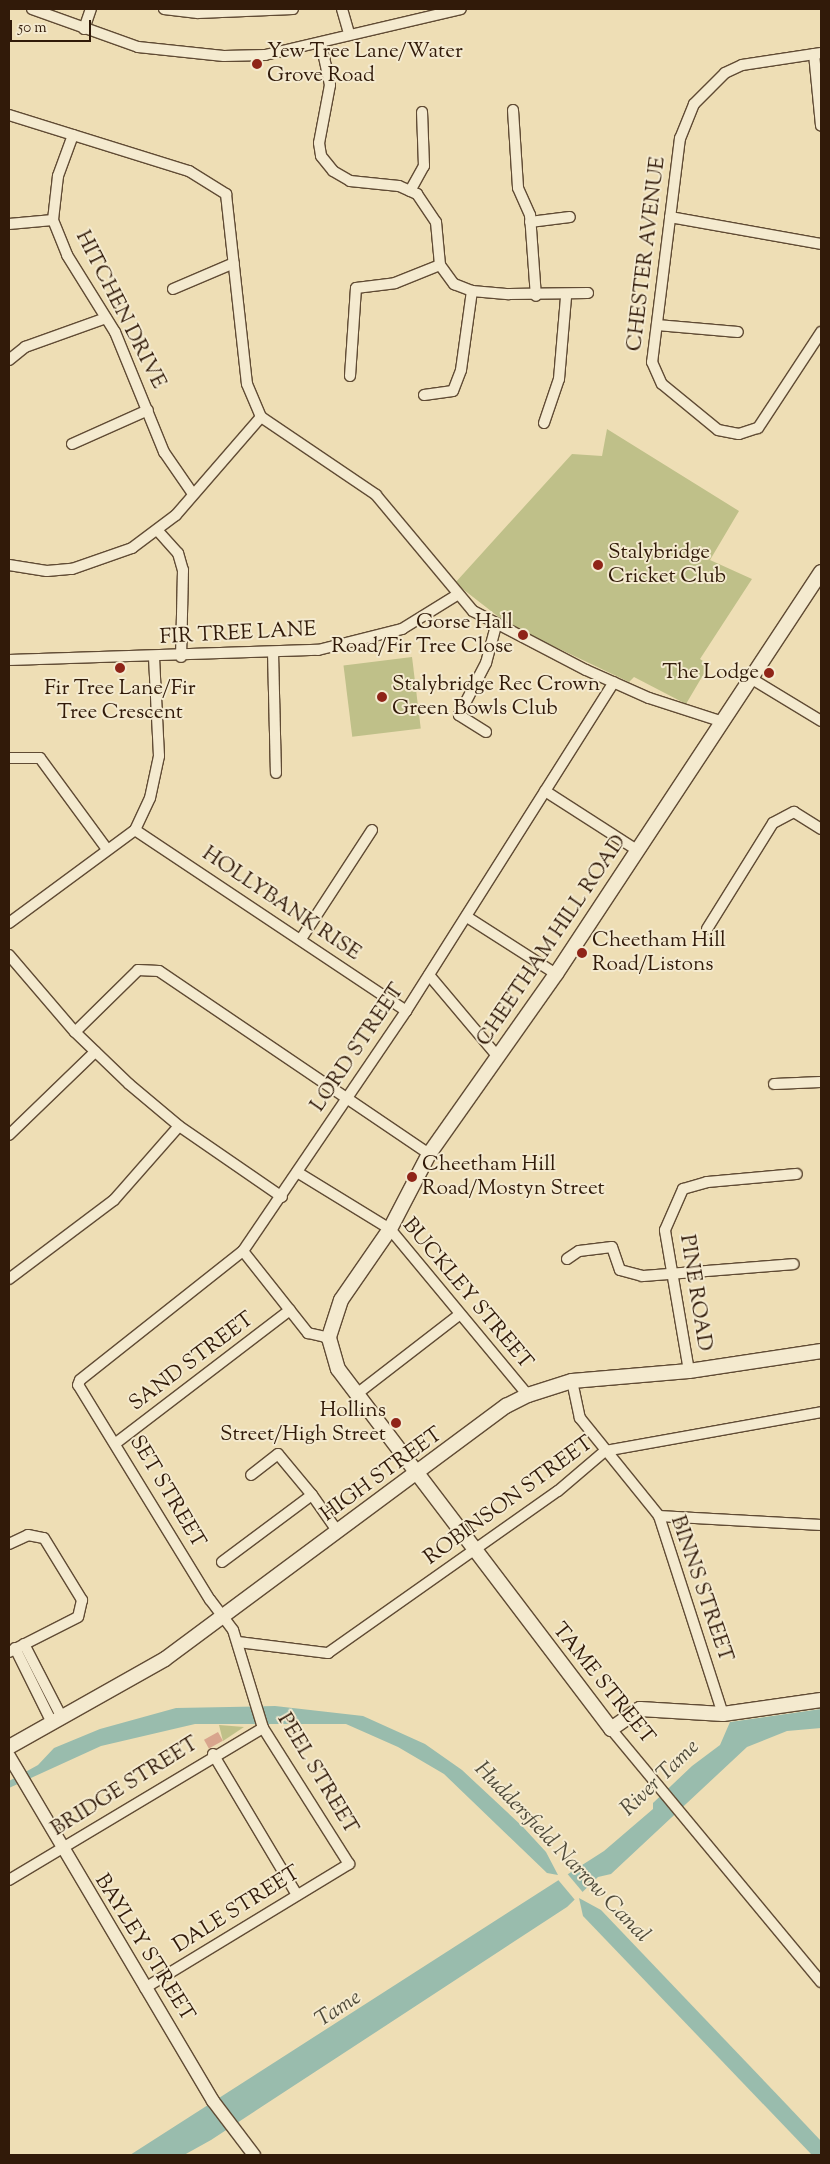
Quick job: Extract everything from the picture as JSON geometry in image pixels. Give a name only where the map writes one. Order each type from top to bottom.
[{"type":"main road","name":"CHEETHAM HILL ROAD","points":[[329,1338],[341,1300],[390,1229],[429,1154],[556,974],[821,572]]},
{"type":"main road","name":"TAME STREET","points":[[329,1338],[338,1369],[421,1473],[474,1550],[611,1728]]},
{"type":"main road","name":"HIGH STREET","points":[[9,1747],[165,1659],[224,1618],[338,1532],[421,1473],[506,1406],[528,1395],[572,1381],[689,1371],[821,1350]]},
{"type":"main road","points":[[611,1728],[640,1710],[723,1714],[821,1700]]},
{"type":"street","points":[[32,9],[138,47],[185,54],[265,55],[461,9]]},
{"type":"street","points":[[84,29],[91,9]]},
{"type":"street","points":[[164,9],[198,11],[293,9]]},
{"type":"street","points":[[342,9],[349,34]]},
{"type":"street","points":[[321,43],[330,85],[319,143],[321,156],[333,171],[350,182],[410,191],[436,222],[440,265],[454,284],[472,291],[536,296],[566,297],[588,294]]},
{"type":"street","points":[[818,54],[821,126]]},
{"type":"street","name":"CHESTER AVENUE","points":[[818,54],[742,65],[702,93],[680,138],[652,362],[662,384],[718,430],[739,434],[758,428],[821,332]]},
{"type":"street","points":[[513,110],[518,188],[530,222],[536,296]]},
{"type":"street","points":[[410,191],[424,166],[422,112]]},
{"type":"street","points":[[9,115],[190,171],[226,194],[247,384],[261,417],[376,495],[457,595],[496,625],[614,682],[723,722]]},
{"type":"street","name":"HITCHEN DRIVE","points":[[74,135],[58,176],[53,220],[67,255],[106,318],[148,410],[164,452],[193,494]]},
{"type":"street","points":[[530,222],[570,217]]},
{"type":"street","points":[[670,217],[821,244]]},
{"type":"street","points":[[9,224],[53,220]]},
{"type":"street","points":[[173,289],[234,263]]},
{"type":"street","points":[[350,376],[356,283],[394,283],[440,265]]},
{"type":"street","points":[[424,395],[453,391],[461,370],[472,291]]},
{"type":"street","points":[[544,423],[558,379],[566,297]]},
{"type":"street","points":[[9,360],[25,348],[106,318]]},
{"type":"street","points":[[657,325],[738,332]]},
{"type":"street","points":[[72,444],[148,410]]},
{"type":"street","points":[[9,565],[48,571],[88,565],[132,548],[158,531],[261,417]]},
{"type":"street","points":[[158,531],[178,553],[183,570],[181,657]]},
{"type":"street","name":"FIR TREE LANE","points":[[9,660],[181,657],[318,650],[377,637],[402,629],[457,595]]},
{"type":"street","points":[[486,732],[459,716],[486,663],[496,625]]},
{"type":"street","points":[[273,652],[276,773]]},
{"type":"street","points":[[9,923],[106,848],[135,830],[150,798],[159,756],[154,657]]},
{"type":"street","points":[[752,679],[821,721]]},
{"type":"street","name":"LORD STREET","points":[[78,1385],[243,1251],[282,1197],[406,1011],[614,682]]},
{"type":"street","points":[[9,758],[40,758],[106,848]]},
{"type":"street","points":[[545,791],[637,850]]},
{"type":"street","points":[[707,929],[774,823],[794,812],[821,828]]},
{"type":"street","name":"HOLLYBANK RISE","points":[[135,830],[301,939],[406,1011]]},
{"type":"street","points":[[301,939],[372,830]]},
{"type":"street","points":[[467,917],[556,974]]},
{"type":"street","points":[[9,955],[74,1032],[95,1052],[179,1126],[282,1197]]},
{"type":"street","points":[[74,1032],[138,970],[159,971],[346,1100],[429,1154]]},
{"type":"street","points":[[428,975],[498,1057]]},
{"type":"street","points":[[9,1135],[95,1052]]},
{"type":"street","points":[[774,1084],[821,1082]]},
{"type":"street","points":[[9,1279],[114,1200],[179,1126]]},
{"type":"street","name":"BUCKLEY STREET","points":[[298,1172],[390,1229],[528,1395]]},
{"type":"street","name":"PINE ROAD","points":[[689,1371],[665,1230],[683,1189],[707,1182],[797,1174]]},
{"type":"street","points":[[567,1259],[579,1251],[612,1247],[620,1270],[626,1275],[672,1274],[794,1264]]},
{"type":"street","points":[[243,1251],[308,1333],[329,1338]]},
{"type":"street","name":"SAND STREET","points":[[116,1443],[290,1310]]},
{"type":"street","points":[[358,1393],[459,1314]]},
{"type":"street","name":"BINNS STREET","points":[[572,1381],[580,1418],[659,1516],[723,1714]]},
{"type":"street","name":"SET STREET","points":[[78,1385],[224,1618]]},
{"type":"street","name":"ROBINSON STREET","points":[[238,1642],[328,1653],[474,1550],[605,1451],[821,1412]]},
{"type":"street","points":[[250,1475],[278,1454],[312,1495],[338,1532]]},
{"type":"street","points":[[222,1562],[312,1495]]},
{"type":"street","points":[[659,1516],[821,1525]]},
{"type":"street","points":[[9,1544],[28,1535],[44,1538],[82,1600],[78,1617],[16,1648],[57,1720]]},
{"type":"street","name":"PEEL STREET","points":[[224,1618],[238,1642],[263,1728],[349,1864]]},
{"type":"street","name":"BRIDGE STREET","points":[[9,1880],[213,1754],[263,1728]]},
{"type":"street","name":"TAME STREET","points":[[611,1728],[821,1982]]},
{"type":"street","points":[[213,1754],[296,1895]]},
{"type":"street","name":"BAYLEY STREET","points":[[9,1756],[60,1849],[213,2101],[254,2155]]},
{"type":"street","name":"DALE STREET","points":[[145,1988],[349,1864]]},
{"type":"green space","name":"Stalybridge Cricket Club","points":[[607,429],[739,511],[710,560],[752,579],[700,659],[709,665],[686,704],[634,677],[629,682],[509,625],[455,583],[572,454],[602,456]]},
{"type":"green space","name":"Stalybridge Rec Crown Green Bowls Club","points":[[412,657],[421,728],[352,737],[344,665]]},
{"type":"green space","points":[[219,1725],[244,1727],[223,1741]]},
{"type":"shaded area","points":[[275,1706],[363,1716],[425,1744],[462,1770],[523,1827],[546,1852],[558,1875],[547,1873],[444,1774],[398,1747],[346,1724],[195,1724],[101,1746],[9,1788],[9,1781],[38,1765],[54,1748],[100,1729],[176,1708]]},
{"type":"shaded area","points":[[821,1709],[821,1728],[787,1731],[747,1747],[611,1874],[598,1877],[567,1907],[211,2140],[184,2155],[130,2155],[604,1851],[653,1809],[653,1803],[692,1766],[720,1745],[730,1722]]},
{"type":"shaded area","points":[[579,1898],[601,1910],[821,2141],[821,2155],[812,2155],[583,1916]]},
{"type":"pier","points":[[565,1871],[584,1894],[576,1901],[557,1878]]},
{"type":"building","points":[[218,1732],[223,1741],[209,1749],[204,1740]]},
{"type":"place","name":"Yew Tree Lane/Water Grove Road","points":[[257,64]]},
{"type":"place","name":"Stalybridge Cricket Club","points":[[598,565]]},
{"type":"place","name":"Gorse Hall Road/Fir Tree Close","points":[[523,635]]},
{"type":"place","name":"Fir Tree Lane/Fir Tree Crescent","points":[[120,668]]},
{"type":"place","name":"The Lodge","points":[[769,673]]},
{"type":"place","name":"Stalybridge Rec Crown Green Bowls Club","points":[[382,697]]},
{"type":"place","name":"Cheetham Hill Road/Listons","points":[[582,953]]},
{"type":"place","name":"Cheetham Hill Road/Mostyn Street","points":[[412,1177]]},
{"type":"place","name":"Hollins Street/High Street","points":[[396,1423]]},
{"type":"water label","name":"River Tame","points":[[661,1779]]},
{"type":"water label","name":"Huddersfield Narrow Canal","points":[[561,1853]]},
{"type":"water label","name":"Tame","points":[[339,2010]]}]
